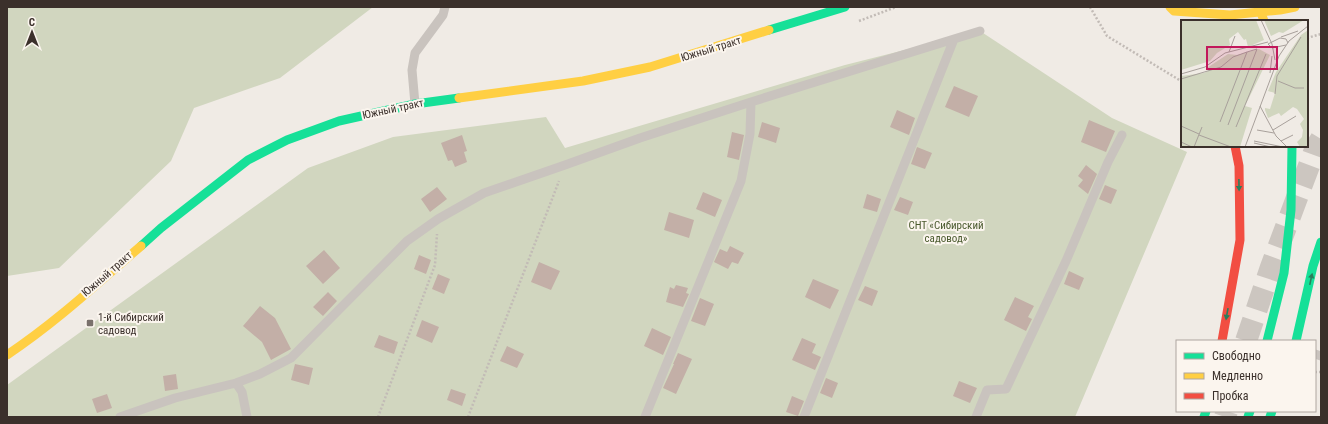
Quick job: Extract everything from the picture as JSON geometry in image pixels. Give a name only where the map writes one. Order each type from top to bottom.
[{"type":"main road","points":[[1259,7],[1264,20]]},
{"type":"main road","points":[[1172,9],[1230,15],[1295,7]]},
{"type":"main road","name":"Южный тракт","points":[[7,355],[26,343],[73,305],[161,228],[248,160],[287,140],[339,121],[416,104],[583,81],[650,67],[843,8]]},
{"type":"main road","points":[[1172,9],[1181,22]]},
{"type":"main road","points":[[1222,340],[1240,240],[1238,166],[1235,147]]},
{"type":"main road","points":[[1267,340],[1284,273],[1291,210],[1292,147]]},
{"type":"main road","points":[[1296,340],[1316,254],[1321,242]]},
{"type":"lane","points":[[416,104],[412,70],[416,54],[443,15],[445,7]]},
{"type":"lane","points":[[120,417],[175,398],[236,383],[260,374],[291,358],[407,241],[438,219],[484,193],[640,138],[980,31]]},
{"type":"lane","points":[[804,417],[954,38]]},
{"type":"lane","points":[[645,417],[740,181],[750,134],[751,102]]},
{"type":"lane","points":[[976,417],[987,390],[1006,389],[1066,261],[1108,162],[1122,135]]},
{"type":"lane","points":[[236,383],[242,392],[247,417]]},
{"type":"path","points":[[843,8],[856,22],[896,7]]},
{"type":"path","points":[[1090,7],[1107,36],[1181,81]]},
{"type":"path","points":[[1308,38],[1321,34]]},
{"type":"path","points":[[468,417],[565,165]]},
{"type":"path","points":[[378,417],[435,265],[438,219]]},
{"type":"green space","points":[[7,7],[373,7],[280,78],[194,108],[171,161],[59,268],[7,276]]},
{"type":"green space","name":"СНТ «Сибирский садовод»","points":[[980,31],[1112,118],[1187,152],[1075,417],[9,417],[7,412],[7,385],[308,168],[393,137],[546,117],[565,148],[845,65]]},
{"type":"building","points":[[954,86],[978,96],[969,117],[945,107]]},
{"type":"building","points":[[897,110],[915,118],[909,135],[890,127]]},
{"type":"building","points":[[1089,120],[1115,131],[1106,152],[1081,142]]},
{"type":"building","points":[[762,122],[780,128],[776,143],[758,137]]},
{"type":"building","points":[[732,132],[744,135],[739,160],[727,157]]},
{"type":"building","points":[[462,135],[467,151],[464,152],[467,162],[455,167],[452,160],[448,161],[441,143]]},
{"type":"building","points":[[917,147],[932,153],[925,169],[911,164]]},
{"type":"building","points":[[1086,165],[1097,174],[1088,194],[1078,186],[1083,180],[1078,176]]},
{"type":"building","points":[[1105,185],[1117,190],[1111,204],[1099,199]]},
{"type":"building","points":[[437,187],[447,199],[430,212],[421,199]]},
{"type":"building","points":[[703,192],[722,200],[715,217],[696,209]]},
{"type":"building","points":[[867,194],[881,199],[877,212],[863,208]]},
{"type":"building","points":[[900,197],[913,202],[908,215],[894,210]]},
{"type":"building","points":[[669,212],[694,220],[689,238],[664,230]]},
{"type":"building","points":[[730,246],[744,253],[738,264],[732,262],[728,269],[714,262],[720,249],[727,252]]},
{"type":"building","points":[[324,250],[340,268],[323,284],[306,266]]},
{"type":"building","points":[[419,255],[431,260],[426,274],[414,269]]},
{"type":"building","points":[[539,262],[560,271],[551,290],[531,282]]},
{"type":"building","points":[[1069,271],[1084,278],[1079,290],[1064,284]]},
{"type":"building","points":[[438,274],[450,279],[444,294],[432,289]]},
{"type":"building","points":[[813,279],[839,290],[830,309],[805,297]]},
{"type":"building","points":[[676,285],[688,288],[686,293],[689,294],[683,307],[666,302],[670,287],[674,289]]},
{"type":"building","points":[[865,286],[878,291],[872,306],[858,300]]},
{"type":"building","points":[[328,292],[337,301],[323,316],[313,307]]},
{"type":"building","points":[[1015,297],[1034,306],[1028,317],[1032,319],[1026,331],[1004,320]]},
{"type":"building","points":[[700,298],[714,304],[705,326],[691,321]]},
{"type":"building","points":[[260,306],[275,318],[291,349],[271,360],[262,342],[243,326]]},
{"type":"building","points":[[422,320],[439,327],[432,343],[416,336]]},
{"type":"building","points":[[652,328],[671,337],[663,355],[644,346]]},
{"type":"building","points":[[379,335],[398,342],[394,354],[374,347]]},
{"type":"building","points":[[802,338],[816,344],[812,353],[821,357],[815,370],[792,360]]},
{"type":"building","points":[[507,346],[524,354],[517,368],[500,361]]},
{"type":"building","points":[[678,353],[692,359],[676,394],[663,388]]},
{"type":"building","points":[[295,364],[313,368],[309,385],[291,380]]},
{"type":"building","points":[[176,374],[178,389],[165,391],[163,376]]},
{"type":"building","points":[[826,378],[838,383],[832,398],[820,393]]},
{"type":"building","points":[[959,381],[977,388],[970,403],[953,396]]},
{"type":"building","points":[[451,389],[466,394],[462,406],[447,400]]},
{"type":"building","points":[[107,394],[112,408],[97,413],[92,399]]},
{"type":"building","points":[[792,396],[804,401],[798,416],[786,412]]},
{"type":"tunnel","points":[[1246,340],[1271,267],[1316,147],[1321,139]]},
{"type":"tunnel","points":[[1225,417],[1227,412]]},
{"type":"traffic: fast","points":[[769,30],[845,7]]},
{"type":"traffic: fast","points":[[141,246],[161,228],[248,160],[287,140],[339,121],[415,104],[459,98]]},
{"type":"traffic: fast","points":[[1267,340],[1284,273],[1291,210],[1292,147]]},
{"type":"traffic: fast","points":[[1296,340],[1313,266],[1321,242]]},
{"type":"traffic: fast","points":[[1204,417],[1206,412]]},
{"type":"traffic: fast","points":[[1248,417],[1250,412]]},
{"type":"traffic: fast","points":[[1270,417],[1272,412]]},
{"type":"traffic: slow","points":[[1170,7],[1174,11],[1230,15],[1295,7]]},
{"type":"traffic: slow","points":[[1259,7],[1264,20]]},
{"type":"traffic: slow","points":[[459,98],[583,81],[650,67],[769,30]]},
{"type":"traffic: slow","points":[[7,355],[42,330],[141,246]]},
{"type":"traffic: jam","points":[[1222,340],[1240,240],[1239,166],[1235,147]]},
{"type":"place","name":"1-й Сибирский садовод","points":[[90,323]]}]
